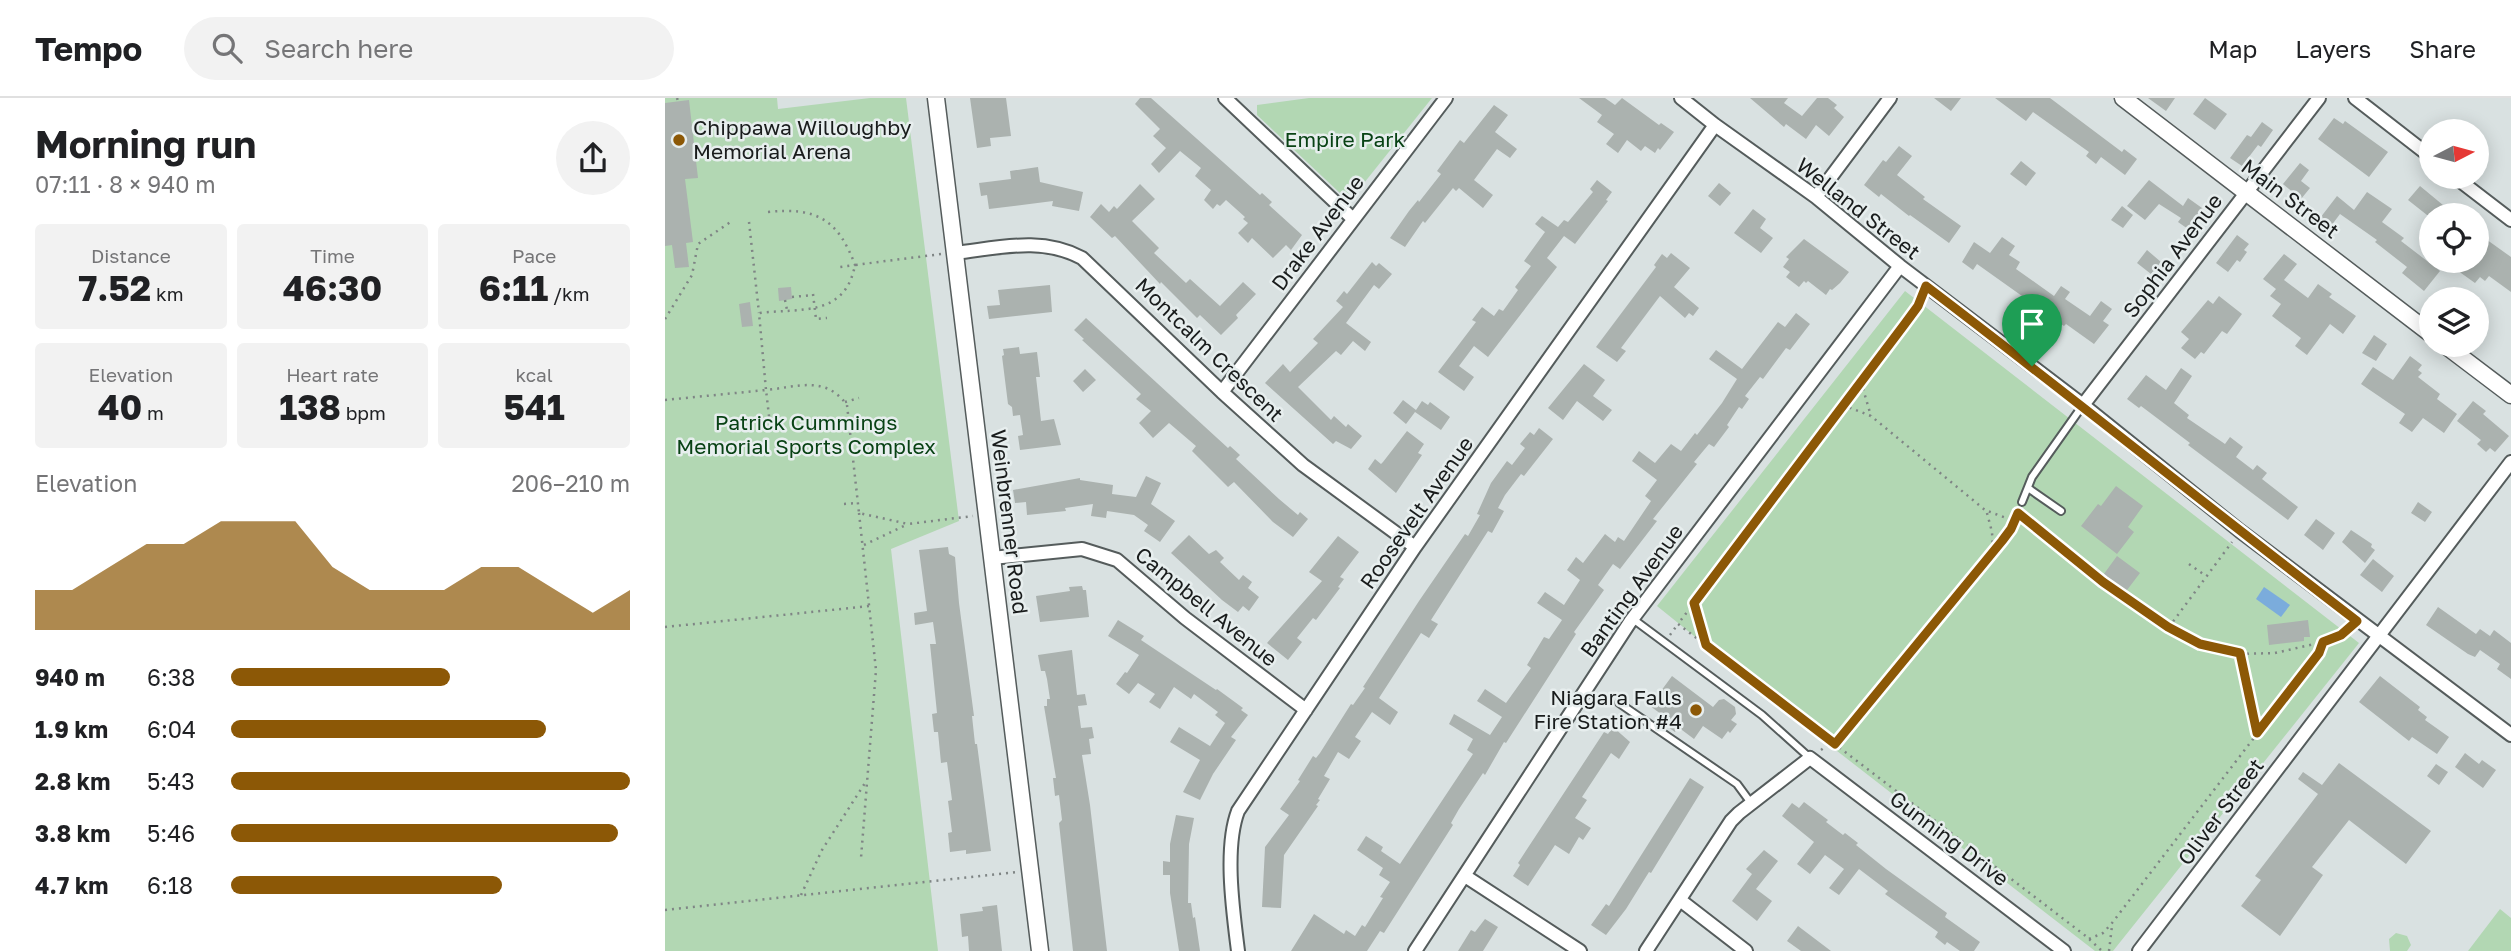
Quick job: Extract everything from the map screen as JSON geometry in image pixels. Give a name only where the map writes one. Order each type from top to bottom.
[{"type":"street","name":"Weinbrenner Road","points":[[936,98],[1040,951]]},
{"type":"street","points":[[1225,98],[1352,218]]},
{"type":"street","name":"Drake Avenue","points":[[1222,392],[1445,98]]},
{"type":"street","name":"Welland Street","points":[[1681,98],[1714,125],[1815,197],[2379,638],[2511,735]]},
{"type":"street","points":[[1815,197],[1890,98]]},
{"type":"street","name":"Main Street","points":[[2123,98],[2419,324]]},
{"type":"street","name":"Sophia Avenue","points":[[2083,405],[2319,98]]},
{"type":"street","points":[[2355,98],[2419,149]]},
{"type":"street","name":"Roosevelt Avenue","points":[[1238,951],[1232,906],[1232,828],[1238,811],[1415,547],[1714,125]]},
{"type":"street","points":[[2471,189],[2511,220]]},
{"type":"street","name":"Montcalm Crescent","points":[[955,253],[1043,244],[1072,253],[1092,266],[1222,392],[1318,477],[1415,547]]},
{"type":"street","name":"Banting Avenue","points":[[1415,951],[1632,619],[1900,266]]},
{"type":"street","points":[[2461,357],[2511,395]]},
{"type":"street","name":"Oliver Street","points":[[2139,951],[2511,462]]},
{"type":"street","name":"Campbell Avenue","points":[[992,558],[1082,549],[1117,560],[1185,618],[1306,710]]},
{"type":"street","points":[[1646,951],[1731,821],[1810,758]]},
{"type":"street","name":"Gunning Drive","points":[[1810,758],[2064,951]]},
{"type":"street","points":[[1465,876],[1580,951]]},
{"type":"street","points":[[1680,900],[1746,951]]},
{"type":"lane","points":[[2022,502],[2032,477],[2083,405]]},
{"type":"lane","points":[[2028,488],[2061,511]]},
{"type":"lane","points":[[1632,619],[1762,715],[1810,758]]},
{"type":"lane","points":[[1619,703],[1737,784],[1751,803]]},
{"type":"path","points":[[759,313],[826,306],[845,293],[855,265],[848,247],[833,226],[811,214],[793,210],[768,212]]},
{"type":"path","points":[[665,319],[692,275],[698,244],[732,221]]},
{"type":"path","points":[[749,222],[771,433]]},
{"type":"path","points":[[840,267],[955,253]]},
{"type":"path","points":[[1670,635],[1916,309],[1926,286]]},
{"type":"path","points":[[792,298],[813,294],[817,319],[827,318]]},
{"type":"path","points":[[785,300],[787,310]]},
{"type":"path","points":[[1861,381],[1871,416]]},
{"type":"path","points":[[665,400],[819,385],[833,389],[847,405],[875,653],[876,689],[861,858]]},
{"type":"path","points":[[845,402],[859,398]]},
{"type":"path","points":[[1843,405],[1871,416],[1985,510],[2014,521]]},
{"type":"path","points":[[844,504],[858,503]]},
{"type":"path","points":[[1985,510],[1992,532],[1993,552]]},
{"type":"path","points":[[863,545],[908,524],[987,512]]},
{"type":"path","points":[[859,513],[908,524]]},
{"type":"path","points":[[1835,744],[1993,552],[2011,529],[2018,513],[2103,582],[2168,627],[2200,644],[2240,653],[2275,653],[2341,635],[2357,621]]},
{"type":"path","points":[[2168,627],[2240,531]]},
{"type":"path","points":[[2189,564],[2206,576]]},
{"type":"path","points":[[1694,603],[1706,645]]},
{"type":"path","points":[[665,627],[870,606]]},
{"type":"path","points":[[1678,624],[2102,951]]},
{"type":"path","points":[[2089,939],[2103,933],[2112,923],[2319,653],[2323,642]]},
{"type":"path","points":[[2240,653],[2257,733]]},
{"type":"path","points":[[800,896],[822,850],[867,780]]},
{"type":"path","points":[[665,910],[1030,870]]},
{"type":"path","points":[[2109,951],[2112,923]]},
{"type":"green space","name":"Patrick Cummings Memorial Sports Complex","points":[[665,98],[777,98],[778,109],[870,98],[906,98],[959,521],[891,549],[938,951],[665,951]]},
{"type":"green space","name":"Empire Park","points":[[1309,98],[1432,98],[1356,193],[1341,194],[1257,115],[1257,105]]},
{"type":"green space","points":[[1905,291],[2359,643],[2113,951],[2095,951],[1828,744],[1657,606]]},
{"type":"green space","points":[[2500,909],[2511,918],[2511,951],[2468,951]]},
{"type":"green space","points":[[2396,933],[2407,936],[2411,945],[2407,951],[2390,951],[2389,939]]},
{"type":"water","points":[[2264,587],[2290,605],[2281,617],[2256,599]]},
{"type":"building","points":[[970,98],[1006,98],[1011,136],[990,138],[991,146],[977,148]]},
{"type":"building","points":[[1140,98],[1151,98],[1260,195],[1262,193],[1272,202],[1269,205],[1302,235],[1291,250],[1286,245],[1273,258],[1252,238],[1248,243],[1238,233],[1248,223],[1243,219],[1245,217],[1226,200],[1213,209],[1204,200],[1211,190],[1195,176],[1201,168],[1180,151],[1159,173],[1151,164],[1166,148],[1153,136],[1160,129],[1135,104]]},
{"type":"building","points":[[1579,98],[1605,98],[1615,105],[1622,98],[1659,125],[1661,123],[1674,132],[1655,153],[1645,146],[1641,151],[1627,140],[1618,153],[1606,144],[1614,134],[1597,122],[1602,115]]},
{"type":"building","points":[[1750,98],[1788,98],[1784,103],[1802,116],[1817,98],[1828,98],[1837,105],[1834,108],[1844,117],[1829,136],[1816,125],[1806,139],[1786,124],[1784,127]]},
{"type":"building","points":[[1934,98],[1961,98],[1951,111]]},
{"type":"building","points":[[1995,98],[2050,98],[2122,152],[2124,149],[2137,159],[2125,175],[2101,157],[2096,164],[2086,156],[2089,152],[2033,112],[2026,121]]},
{"type":"building","points":[[2148,98],[2175,98],[2166,111]]},
{"type":"building","points":[[2205,98],[2227,114],[2215,130],[2193,114]]},
{"type":"building","name":"Chippawa Willoughby Memorial Arena","points":[[689,100],[698,178],[685,179],[693,242],[686,243],[689,267],[675,268],[672,245],[665,246],[665,103]]},
{"type":"building","points":[[1494,105],[1508,115],[1495,132],[1517,149],[1510,158],[1497,149],[1474,180],[1493,195],[1483,208],[1459,188],[1456,191],[1453,188],[1425,223],[1423,221],[1405,247],[1390,238],[1441,174],[1437,171],[1460,140],[1464,143]]},
{"type":"building","points":[[2334,118],[2343,124],[2345,121],[2388,152],[2369,177],[2318,139]]},
{"type":"building","points":[[2262,122],[2273,130],[2242,166],[2230,158],[2247,135],[2251,137]]},
{"type":"building","points":[[1899,146],[1912,156],[1897,175],[1925,197],[1923,199],[1961,226],[1949,243],[1881,194],[1879,197],[1864,185],[1883,160],[1886,162]]},
{"type":"building","points":[[2021,161],[2036,173],[2026,186],[2010,174]]},
{"type":"building","points":[[2300,163],[2309,170],[2301,181],[2310,188],[2301,199],[2283,184]]},
{"type":"building","points":[[1038,167],[1040,182],[1083,192],[1079,211],[1052,206],[1053,201],[989,209],[987,195],[981,196],[979,183],[1011,179],[1010,171]]},
{"type":"building","points":[[1597,180],[1612,192],[1606,200],[1608,201],[1575,244],[1564,236],[1547,258],[1557,267],[1488,357],[1474,346],[1459,366],[1474,377],[1464,391],[1438,372],[1476,322],[1472,320],[1482,307],[1494,316],[1499,309],[1503,311],[1518,290],[1515,287],[1531,266],[1524,261],[1545,232],[1535,224],[1542,216],[1558,227],[1564,220],[1568,222],[1593,192],[1590,189]]},
{"type":"building","points":[[2149,180],[2183,206],[2188,198],[2202,208],[2188,229],[2178,222],[2181,218],[2159,204],[2145,220],[2127,206]]},
{"type":"building","points":[[1719,183],[1731,193],[1720,206],[1708,196]]},
{"type":"building","points":[[1140,184],[1155,199],[1132,221],[1159,248],[1154,253],[1186,283],[1190,279],[1220,306],[1243,282],[1256,294],[1221,335],[1200,315],[1197,318],[1161,282],[1160,284],[1115,236],[1112,238],[1090,217],[1101,204],[1109,212],[1114,206],[1117,209]]},
{"type":"building","points":[[2419,187],[2441,203],[2419,203],[2419,209],[2408,200]]},
{"type":"building","points":[[2367,192],[2392,209],[2382,222],[2404,238],[2401,241],[2419,255],[2419,273],[2438,273],[2427,287],[2419,287],[2402,273],[2407,267],[2375,242],[2377,240],[2340,214],[2328,230],[2317,222],[2337,196],[2354,210]]},
{"type":"building","points":[[2122,206],[2133,215],[2123,228],[2111,220]]},
{"type":"building","points":[[1753,209],[1766,219],[1760,228],[1773,238],[1761,253],[1734,233]]},
{"type":"building","points":[[2237,235],[2249,244],[2240,262],[2237,260],[2228,272],[2216,263]]},
{"type":"building","points":[[2002,237],[2015,246],[2009,255],[2020,262],[2016,269],[2054,296],[2061,286],[2070,292],[2065,299],[2090,316],[2101,301],[2112,309],[2103,321],[2109,325],[2094,344],[1977,264],[1973,270],[1962,262],[1974,242],[1990,253]]},
{"type":"building","points":[[1804,239],[1849,272],[1826,295],[1808,281],[1804,281],[1799,287],[1786,277],[1790,272],[1783,267],[1789,259],[1786,257]]},
{"type":"building","points":[[2489,241],[2511,257],[2511,292],[2489,276],[2485,281],[2480,277],[2475,283],[2461,273],[2489,273]]},
{"type":"building","points":[[2147,250],[2161,262],[2151,274],[2137,263]]},
{"type":"building","points":[[1671,253],[1690,268],[1674,287],[1699,308],[1693,316],[1689,313],[1685,318],[1660,296],[1621,348],[1626,351],[1617,362],[1596,347],[1656,267],[1654,265],[1662,254],[1667,258]]},
{"type":"building","points":[[2284,254],[2297,264],[2284,280],[2308,298],[2318,284],[2332,294],[2329,297],[2356,316],[2343,334],[2330,324],[2307,355],[2295,346],[2301,338],[2272,316],[2281,304],[2270,296],[2276,289],[2263,279]]},
{"type":"building","points":[[1372,262],[1376,266],[1379,263],[1392,274],[1379,289],[1374,285],[1346,323],[1371,342],[1365,351],[1353,341],[1341,355],[1336,351],[1298,387],[1331,420],[1334,416],[1362,436],[1351,449],[1336,441],[1333,444],[1265,383],[1283,364],[1290,372],[1318,343],[1313,339],[1343,307],[1336,301],[1344,291],[1347,294]]},
{"type":"building","points":[[1050,285],[1052,312],[989,319],[987,306],[1000,305],[998,290]]},
{"type":"building","points":[[791,287],[792,299],[779,301],[778,288]]},
{"type":"building","points":[[2219,296],[2242,314],[2227,334],[2222,331],[2204,354],[2201,352],[2195,359],[2181,348],[2189,339],[2181,332],[2208,300],[2213,304]]},
{"type":"building","points":[[750,302],[753,326],[742,327],[739,304]]},
{"type":"building","points":[[1796,313],[1810,324],[1790,350],[1786,348],[1763,379],[1760,377],[1745,396],[1749,399],[1742,409],[1739,407],[1727,425],[1729,427],[1714,447],[1709,444],[1694,462],[1697,464],[1653,519],[1657,521],[1620,569],[1613,564],[1598,585],[1604,590],[1574,632],[1576,634],[1485,775],[1483,773],[1459,809],[1451,823],[1453,825],[1384,933],[1380,931],[1367,951],[1291,951],[1314,914],[1344,934],[1346,930],[1355,936],[1362,925],[1365,927],[1390,882],[1379,875],[1383,868],[1357,850],[1366,836],[1383,847],[1381,851],[1400,864],[1473,754],[1467,750],[1473,739],[1449,724],[1454,714],[1490,735],[1502,717],[1477,701],[1485,689],[1506,703],[1531,668],[1527,665],[1544,637],[1549,639],[1562,620],[1537,603],[1545,592],[1564,605],[1580,580],[1567,570],[1576,557],[1583,563],[1605,534],[1615,542],[1618,537],[1624,541],[1651,501],[1645,496],[1657,480],[1632,461],[1639,451],[1655,463],[1671,444],[1681,451],[1722,403],[1737,379],[1709,359],[1716,350],[1742,369],[1778,322],[1785,327]]},
{"type":"building","points":[[1086,318],[1228,448],[1230,446],[1240,455],[1236,459],[1279,499],[1298,515],[1300,512],[1308,519],[1293,537],[1273,522],[1234,482],[1228,487],[1192,451],[1196,446],[1169,423],[1153,438],[1139,423],[1151,411],[1136,399],[1141,394],[1074,330]]},
{"type":"building","points":[[2374,335],[2387,344],[2376,361],[2362,353]]},
{"type":"building","points":[[1019,347],[1020,354],[1037,352],[1040,377],[1036,377],[1041,421],[1054,419],[1061,445],[1020,450],[1018,436],[1023,435],[1020,415],[1013,416],[1012,407],[1008,404],[1002,356],[1003,349]]},
{"type":"building","points":[[2410,356],[2422,365],[2418,370],[2422,373],[2418,377],[2440,394],[2437,399],[2457,414],[2444,433],[2423,418],[2412,432],[2399,423],[2405,414],[2361,384],[2373,367],[2393,380]]},
{"type":"building","points":[[1584,364],[1605,380],[1593,396],[1612,410],[1603,421],[1577,401],[1563,420],[1548,408]]},
{"type":"building","points":[[2181,368],[2192,376],[2174,403],[2189,415],[2187,418],[2225,444],[2230,437],[2243,447],[2236,457],[2253,470],[2257,465],[2267,473],[2262,479],[2298,507],[2288,520],[2145,409],[2127,399],[2146,375],[2166,390]]},
{"type":"building","points":[[1085,369],[1096,380],[1083,392],[1073,381]]},
{"type":"building","points":[[1403,400],[1416,410],[1422,401],[1428,405],[1430,402],[1450,417],[1441,430],[1415,412],[1406,424],[1393,413]]},
{"type":"building","points":[[2473,401],[2486,411],[2483,414],[2509,436],[2495,452],[2490,448],[2486,452],[2477,444],[2481,440],[2457,421]]},
{"type":"building","points":[[1539,428],[1553,439],[1505,495],[1498,508],[1504,511],[1492,533],[1488,531],[1431,620],[1438,624],[1429,638],[1421,633],[1379,698],[1398,712],[1390,725],[1372,712],[1355,737],[1361,741],[1349,759],[1338,752],[1324,776],[1330,779],[1318,799],[1318,806],[1284,855],[1281,908],[1262,907],[1265,847],[1289,815],[1280,809],[1300,781],[1298,780],[1313,756],[1316,758],[1320,753],[1351,704],[1353,705],[1365,688],[1363,687],[1465,534],[1468,536],[1480,515],[1477,514],[1491,483],[1507,461],[1512,465],[1525,448],[1520,444],[1530,432],[1534,435]]},
{"type":"building","points":[[1407,431],[1424,444],[1418,453],[1422,455],[1396,493],[1368,469],[1375,459],[1381,464]]},
{"type":"building","points":[[1146,476],[1161,483],[1151,504],[1175,521],[1160,542],[1144,531],[1148,525],[1134,515],[1107,511],[1106,518],[1091,516],[1093,504],[1065,508],[1066,511],[1027,515],[1026,502],[1015,503],[1013,490],[1080,478],[1113,485],[1112,494],[1136,497]]},
{"type":"building","points":[[2116,486],[2143,506],[2128,527],[2134,532],[2117,554],[2081,526]]},
{"type":"building","points":[[2418,502],[2432,512],[2425,522],[2411,513]]},
{"type":"building","points":[[2316,519],[2335,533],[2323,550],[2304,535]]},
{"type":"building","points":[[2351,530],[2372,544],[2371,547],[2375,550],[2365,563],[2342,542]]},
{"type":"building","points":[[1189,535],[1209,554],[1216,550],[1224,558],[1220,562],[1239,580],[1243,575],[1252,582],[1248,588],[1259,597],[1249,611],[1243,606],[1238,612],[1171,553]]},
{"type":"building","points":[[1338,536],[1359,552],[1340,577],[1344,579],[1338,587],[1340,588],[1316,620],[1313,618],[1297,638],[1302,642],[1288,660],[1267,643],[1322,581],[1309,572]]},
{"type":"building","points":[[948,547],[949,554],[955,557],[975,744],[991,851],[966,854],[966,850],[950,852],[948,833],[952,832],[948,801],[952,800],[947,762],[941,763],[938,732],[934,732],[932,714],[937,713],[930,644],[936,644],[933,622],[915,625],[914,613],[927,611],[919,550]]},
{"type":"building","points":[[2117,556],[2140,573],[2124,594],[2101,578]]},
{"type":"building","points":[[2373,559],[2394,576],[2382,592],[2360,575]]},
{"type":"building","points":[[1082,586],[1083,590],[1086,590],[1089,617],[1040,622],[1036,596],[1070,591],[1069,587]]},
{"type":"building","points":[[2438,607],[2476,634],[2480,629],[2490,636],[2494,630],[2511,643],[2511,679],[2497,669],[2500,664],[2480,650],[2475,657],[2468,654],[2426,625]]},
{"type":"building","points":[[1118,620],[1144,636],[1141,640],[1243,708],[1241,710],[1248,715],[1231,737],[1236,740],[1213,774],[1200,800],[1183,792],[1200,760],[1170,742],[1179,727],[1210,746],[1225,723],[1215,715],[1218,712],[1194,694],[1191,699],[1174,687],[1160,709],[1149,702],[1155,694],[1138,683],[1129,694],[1116,684],[1139,655],[1108,636]]},
{"type":"building","points":[[2308,620],[2310,637],[2304,637],[2304,641],[2269,645],[2267,625]]},
{"type":"building","points":[[1072,650],[1077,695],[1085,694],[1087,705],[1078,706],[1081,728],[1092,727],[1094,738],[1089,739],[1091,754],[1082,755],[1107,951],[1073,951],[1059,823],[1062,820],[1059,795],[1055,796],[1053,778],[1056,778],[1044,706],[1047,706],[1047,699],[1050,699],[1045,671],[1041,671],[1038,655]]},
{"type":"building","name":"Niagara Falls Fire Station #4","points":[[1672,676],[1713,707],[1719,700],[1724,699],[1735,707],[1736,714],[1731,720],[1737,724],[1730,733],[1728,731],[1722,739],[1703,726],[1694,739],[1678,727],[1675,732],[1658,720],[1661,714],[1650,706]]},
{"type":"building","points":[[2380,676],[2420,707],[2418,710],[2427,717],[2425,720],[2449,737],[2437,754],[2412,737],[2409,741],[2359,702]]},
{"type":"building","points":[[1613,727],[1630,742],[1619,759],[1611,753],[1582,797],[1587,800],[1575,818],[1591,828],[1583,840],[1579,837],[1569,854],[1555,845],[1528,886],[1513,876],[1520,865],[1518,863],[1604,732],[1608,734]]},
{"type":"building","points":[[2465,753],[2479,764],[2482,760],[2496,770],[2483,788],[2455,767]]},
{"type":"building","points":[[2339,763],[2431,831],[2406,864],[2349,820],[2312,867],[2323,875],[2280,936],[2241,906],[2261,880],[2255,876],[2318,794],[2298,779],[2303,772],[2322,785]]},
{"type":"building","points":[[2436,764],[2448,772],[2439,785],[2427,776]]},
{"type":"building","points":[[1690,778],[1704,787],[1651,873],[1649,872],[1606,935],[1591,925],[1606,904],[1609,906]]},
{"type":"building","points":[[1804,802],[1843,835],[1845,833],[1858,843],[1856,845],[1886,869],[1947,913],[1945,917],[1980,942],[1974,951],[1960,951],[1947,942],[1945,945],[1935,937],[1938,932],[1885,894],[1888,891],[1859,869],[1839,895],[1829,888],[1844,869],[1825,855],[1810,874],[1797,864],[1814,842],[1782,816],[1792,803],[1799,808]]},
{"type":"building","points":[[1176,815],[1194,818],[1189,844],[1188,903],[1191,903],[1193,918],[1195,917],[1200,951],[1179,951],[1170,893],[1170,875],[1163,875],[1163,861],[1170,862],[1170,844]]},
{"type":"building","points":[[1764,850],[1778,861],[1756,889],[1772,901],[1757,921],[1732,901],[1752,874],[1746,869]]},
{"type":"building","points":[[997,905],[1002,951],[969,951],[968,936],[962,937],[960,914],[983,911],[982,907]]},
{"type":"building","points":[[1485,919],[1498,927],[1483,951],[1458,951],[1471,930],[1475,932]]},
{"type":"building","points":[[1798,926],[1831,951],[1801,951],[1787,941]]},
{"type":"place","name":"Chippawa Willoughby Memorial Arena","points":[[679,140]]},
{"type":"place","name":"Niagara Falls Fire Station #4","points":[[1696,710]]},
{"type":"route","points":[[1926,286],[2032,366],[2357,621],[2341,635],[2323,642],[2319,653],[2257,733],[2240,653],[2200,644],[2168,627],[2103,582],[2018,513],[2002,541],[1835,744],[1706,645],[1694,603],[1918,306],[1926,286]]}]
